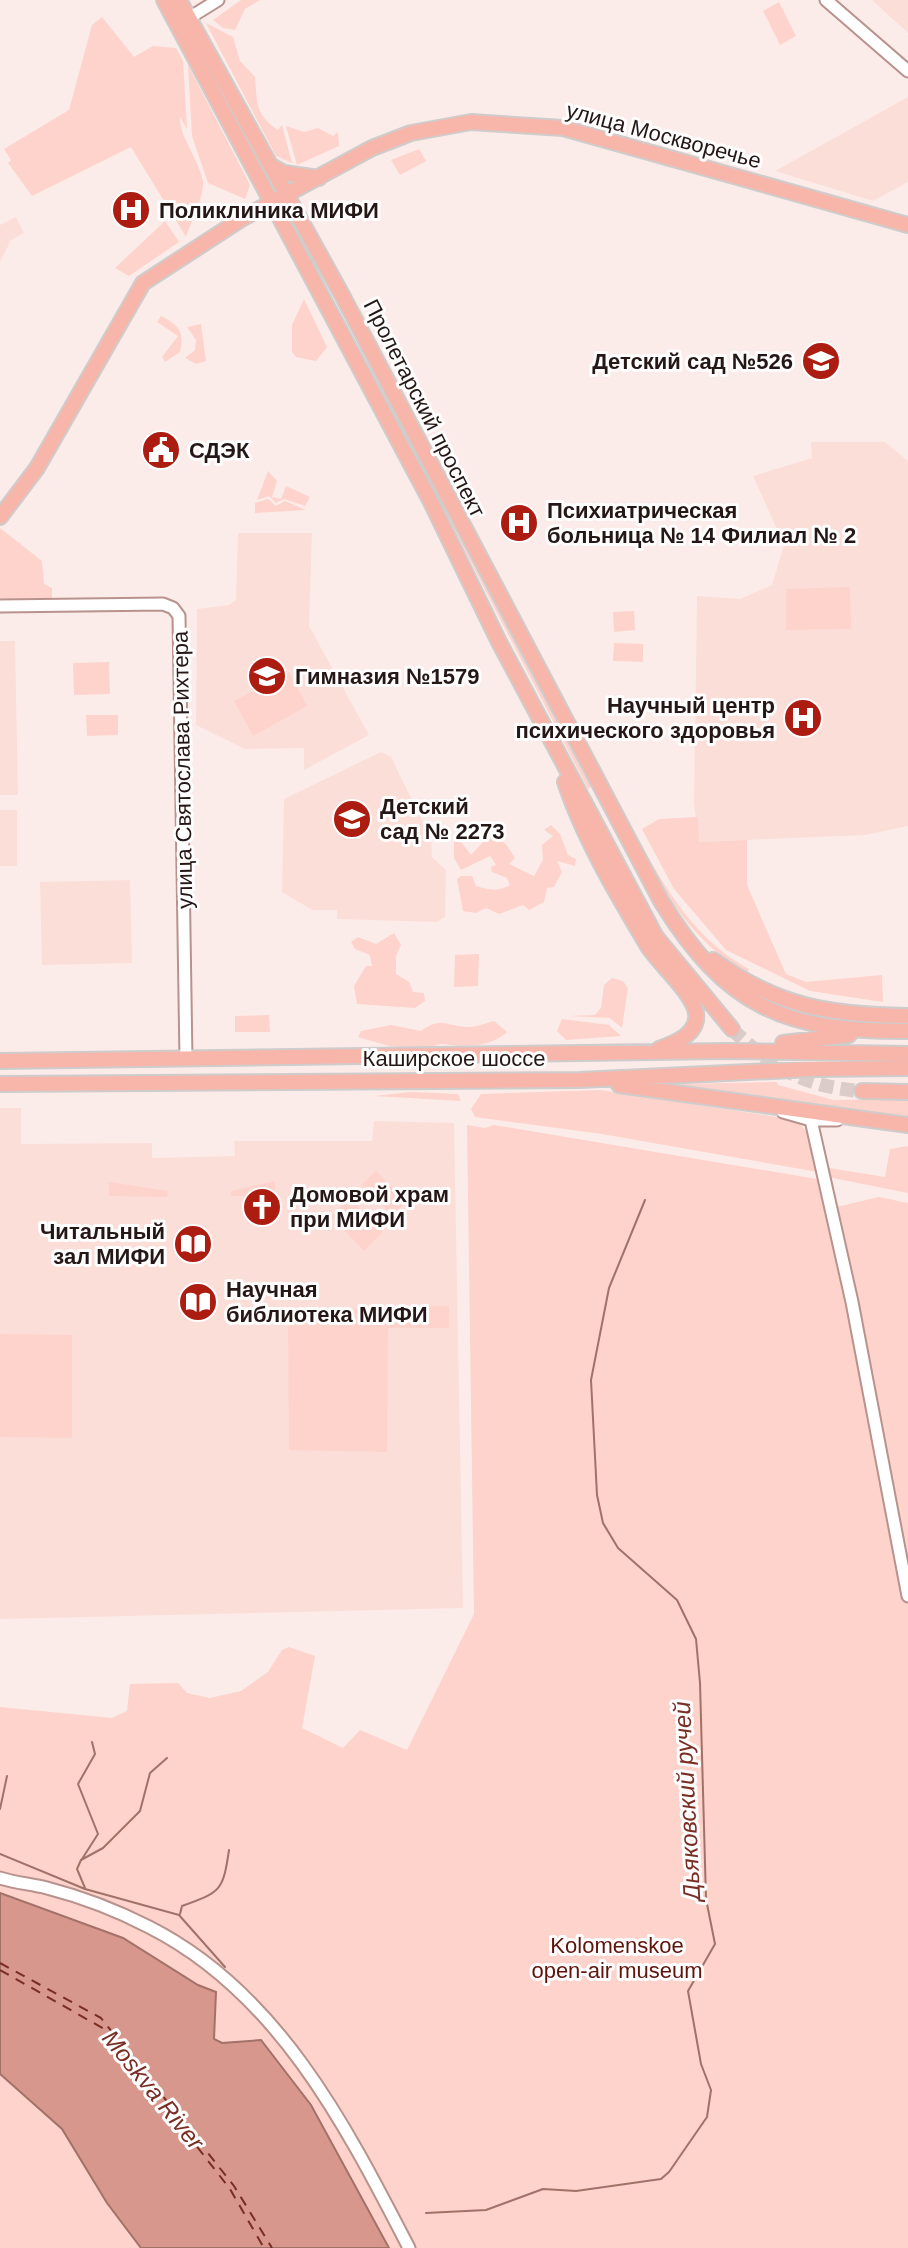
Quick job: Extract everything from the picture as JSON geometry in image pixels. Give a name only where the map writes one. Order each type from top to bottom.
[{"type":"main road","name":"Пролетарский проспект","points":[[164,0],[430,500],[554,747],[656,937],[732,1029]]},
{"type":"main road","name":"Пролетарский проспект","points":[[179,0],[307,230],[675,924],[710,969],[761,1008],[819,1026],[874,1031]]},
{"type":"main road","name":"улица Москворечье","points":[[0,517],[37,468],[138,287],[243,218],[372,148],[411,133],[450,123],[499,122],[569,130],[908,225]]},
{"type":"main road","points":[[270,164],[284,173],[319,178],[304,205],[307,230]]},
{"type":"main road","points":[[243,218],[256,198],[255,172]]},
{"type":"main road","points":[[243,218],[268,219],[292,238]]},
{"type":"main road","points":[[554,747],[573,806],[633,921],[696,1013],[694,1024],[681,1041],[638,1054]]},
{"type":"main road","points":[[675,924],[711,958],[771,996],[829,1012],[908,1016]]},
{"type":"main road","points":[[727,1051],[874,1031],[908,1031]]},
{"type":"main road","name":"Каширское шоссе","points":[[0,1061],[727,1051],[908,1054]]},
{"type":"main road","name":"Каширское шоссе","points":[[0,1084],[579,1080],[813,1069],[908,1068]]},
{"type":"main road","points":[[579,1080],[908,1125]]},
{"type":"main road","points":[[862,1091],[908,1092]]},
{"type":"street","points":[[189,18],[218,0]]},
{"type":"street","points":[[826,0],[908,71]]},
{"type":"street","name":"улица Святослава Рихтера","points":[[0,606],[163,604],[173,608],[179,616],[186,1059]]},
{"type":"street","points":[[769,1104],[785,1113],[811,1120],[832,1121],[852,1116]]},
{"type":"street","points":[[811,1120],[852,1302],[908,1596]]},
{"type":"street","points":[[0,1878],[48,1888],[122,1915],[164,1935],[216,1972],[274,2031],[322,2091],[409,2248]]},
{"type":"shaded area","points":[[872,0],[908,0],[908,33]]},
{"type":"shaded area","points":[[908,97],[908,182],[873,201],[775,171]]},
{"type":"shaded area","points":[[16,217],[24,233],[11,240],[0,262],[0,225]]},
{"type":"shaded area","name":"Научный центр психического здоровья","points":[[811,442],[885,442],[908,461],[908,826],[865,835],[699,842],[694,804],[697,596],[740,599],[772,585],[784,545],[753,476],[812,458]]},
{"type":"shaded area","name":"Гимназия №1579","points":[[238,533],[312,533],[309,626],[369,735],[304,770],[304,748],[245,749],[196,725],[197,609],[229,605],[236,600]]},
{"type":"shaded area","points":[[0,641],[15,641],[18,795],[0,795]]},
{"type":"shaded area","name":"Детский сад № 2273","points":[[381,752],[391,757],[431,839],[432,857],[446,870],[445,917],[437,922],[337,919],[337,910],[312,910],[282,892],[284,799]]},
{"type":"shaded area","points":[[0,810],[17,810],[17,866],[0,866]]},
{"type":"shaded area","points":[[130,880],[132,963],[42,965],[40,882]]},
{"type":"shaded area","points":[[0,1108],[21,1108],[21,1144],[152,1143],[152,1158],[235,1156],[234,1141],[372,1141],[374,1121],[454,1123],[463,1608],[0,1619]]},
{"type":"green space","points":[[241,0],[260,0],[245,9],[235,30],[223,28],[213,20]]},
{"type":"green space","points":[[779,2],[796,36],[780,45],[763,11]]},
{"type":"green space","points":[[102,17],[134,57],[153,46],[176,48],[183,61],[187,129],[180,117],[181,125],[203,182],[186,237],[131,147],[32,196],[8,163],[11,160],[4,149],[69,110],[92,25]]},
{"type":"green space","points":[[206,23],[233,37],[240,61],[255,77],[261,113],[278,130],[282,125],[292,163],[276,156]]},
{"type":"green space","points":[[188,65],[250,185],[245,199],[208,183],[192,136]]},
{"type":"green space","points":[[286,126],[304,132],[318,128],[333,136],[338,132],[339,146],[297,165]]},
{"type":"green space","points":[[419,149],[426,161],[400,175],[391,160]]},
{"type":"green space","points":[[165,221],[179,242],[129,276],[115,268]]},
{"type":"green space","points":[[301,228],[591,787],[588,789],[299,230]]},
{"type":"green space","points":[[304,299],[327,347],[316,361],[296,357],[292,352],[292,325]]},
{"type":"green space","points":[[161,316],[176,326],[182,339],[180,352],[165,362],[162,357],[178,336],[157,322]]},
{"type":"green space","points":[[201,324],[206,361],[196,364],[185,358],[195,350],[196,340],[187,327]]},
{"type":"green space","points":[[268,471],[277,481],[272,497],[281,499],[286,486],[310,497],[305,506],[284,499],[276,503],[269,496],[257,500]]},
{"type":"green space","points":[[268,499],[276,506],[285,501],[306,510],[255,513],[255,503]]},
{"type":"green space","points":[[0,528],[42,561],[44,584],[52,588],[52,600],[0,600]]},
{"type":"green space","points":[[850,587],[851,629],[786,630],[786,589]]},
{"type":"green space","points":[[634,611],[635,630],[614,632],[613,612]]},
{"type":"green space","points":[[614,643],[643,644],[643,662],[613,661]]},
{"type":"green space","points":[[109,662],[110,694],[74,695],[73,663]]},
{"type":"green space","points":[[289,672],[307,706],[253,736],[234,701]]},
{"type":"green space","points":[[86,715],[118,715],[118,735],[87,736]]},
{"type":"green space","points":[[698,817],[699,842],[747,840],[747,885],[786,974],[806,982],[882,975],[883,1002],[810,991],[726,950],[674,889],[642,829],[659,819]]},
{"type":"green space","points":[[551,825],[560,834],[568,855],[576,859],[575,866],[557,861],[562,872],[554,887],[547,888],[544,902],[529,910],[523,905],[499,914],[486,908],[476,913],[463,911],[457,879],[461,876],[472,876],[476,886],[489,889],[510,885],[507,878],[492,872],[491,867],[496,865],[490,856],[461,870],[454,858],[454,841],[462,843],[471,855],[485,840],[494,837],[506,844],[515,858],[509,864],[534,876],[543,860],[542,845],[553,836],[544,830]]},
{"type":"green space","points":[[634,831],[656,871],[696,927],[729,957],[749,969],[747,975],[703,940],[680,912],[659,882]]},
{"type":"green space","points":[[394,933],[401,945],[396,956],[396,974],[409,982],[413,992],[424,993],[425,1001],[415,1008],[357,1004],[354,986],[366,966],[372,966],[370,955],[355,949],[351,942],[358,937],[376,944]]},
{"type":"green space","points":[[479,954],[478,986],[454,987],[455,955]]},
{"type":"green space","points":[[612,978],[623,981],[628,988],[622,1028],[610,1018],[569,1016],[595,1015],[601,1008],[604,985]]},
{"type":"green space","points":[[269,1015],[270,1032],[235,1032],[235,1016]]},
{"type":"green space","points":[[562,1019],[609,1025],[621,1036],[566,1040],[557,1031]]},
{"type":"green space","points":[[494,1021],[507,1032],[492,1041],[476,1045],[443,1044],[418,1050],[358,1037],[361,1031],[391,1025],[421,1031],[439,1023],[469,1027]]},
{"type":"green space","points":[[777,1082],[778,1085],[834,1100],[908,1099],[908,1118],[681,1088],[682,1084]]},
{"type":"green space","points":[[601,1090],[797,1120],[807,1133],[818,1172],[602,1134],[475,1117],[471,1109],[481,1094]]},
{"type":"green space","points":[[410,1092],[458,1094],[461,1101],[374,1096]]},
{"type":"green space","name":"Kolomenskoe open-air museum","points":[[467,1125],[485,1128],[494,1125],[820,1180],[828,1209],[879,1197],[908,1203],[908,2248],[389,2248],[311,2105],[261,2040],[222,2043],[214,2039],[215,1992],[198,1985],[123,1938],[0,1893],[0,1707],[112,1718],[127,1711],[130,1684],[178,1683],[187,1693],[210,1698],[241,1691],[268,1672],[282,1650],[289,1647],[315,1656],[302,1728],[343,1748],[360,1730],[407,1750],[474,1614]]},
{"type":"green space","points":[[908,1146],[908,1193],[828,1177],[829,1168],[885,1177],[890,1149]]},
{"type":"green space","points":[[376,1171],[406,1202],[392,1215],[362,1184]]},
{"type":"green space","points":[[275,1181],[275,1196],[231,1196],[231,1191]]},
{"type":"green space","points":[[109,1182],[168,1191],[167,1197],[109,1196]]},
{"type":"green space","points":[[350,1198],[383,1232],[364,1251],[331,1216]]},
{"type":"green space","points":[[449,1306],[449,1328],[388,1328],[387,1452],[289,1450],[288,1310]]},
{"type":"green space","points":[[0,1334],[72,1335],[72,1438],[0,1437]]},
{"type":"green space","points":[[0,2074],[62,2129],[107,2202],[141,2248],[0,2248]]},
{"type":"water","name":"Moskva River","points":[[0,1893],[123,1938],[198,1985],[216,1992],[214,2039],[222,2043],[261,2040],[311,2105],[389,2248],[141,2248],[107,2203],[62,2129],[0,2074]]},
{"type":"waterway","name":"Дьяковский ручей","points":[[426,2213],[486,2210],[543,2189],[576,2191],[661,2179],[707,2117],[711,2090],[701,2064],[688,1991],[715,1944],[706,1899],[696,1639],[677,1600],[618,1548],[603,1523],[597,1495],[591,1380],[609,1288],[645,1200]]},
{"type":"waterway","points":[[82,1859],[98,1834],[78,1784],[95,1754],[92,1742]]},
{"type":"waterway","points":[[85,1888],[77,1869],[81,1860],[103,1848],[140,1811],[150,1773],[167,1758]]},
{"type":"waterway","points":[[0,1809],[7,1776]]},
{"type":"waterway","points":[[180,1914],[182,1906],[218,1888],[225,1874],[229,1850]]},
{"type":"waterway","points":[[0,1854],[85,1889],[179,1915],[225,1967]]},
{"type":"ferry route","points":[[0,1963],[101,2018],[234,2186],[272,2248]]},
{"type":"ferry route","points":[[0,1970],[106,2030],[230,2189],[264,2248]]},
{"type":"tunnel","points":[[732,1029],[761,1054],[791,1073],[824,1085],[862,1091]]},
{"type":"place","name":"Поликлиника МИФИ","points":[[131,210]]},
{"type":"place","name":"Детский сад №526","points":[[821,361]]},
{"type":"place","name":"СДЭК","points":[[161,450]]},
{"type":"place","name":"Психиатрическая больница № 14 Филиал № 2","points":[[519,523]]},
{"type":"place","name":"Гимназия №1579","points":[[267,676]]},
{"type":"place","name":"Научный центр психического здоровья","points":[[803,718]]},
{"type":"place","name":"Детский сад № 2273","points":[[352,819]]},
{"type":"place","name":"Домовой храм при МИФИ","points":[[262,1207]]},
{"type":"place","name":"Читальный зал МИФИ","points":[[193,1244]]},
{"type":"place","name":"Научная библиотека МИФИ","points":[[198,1302]]}]
